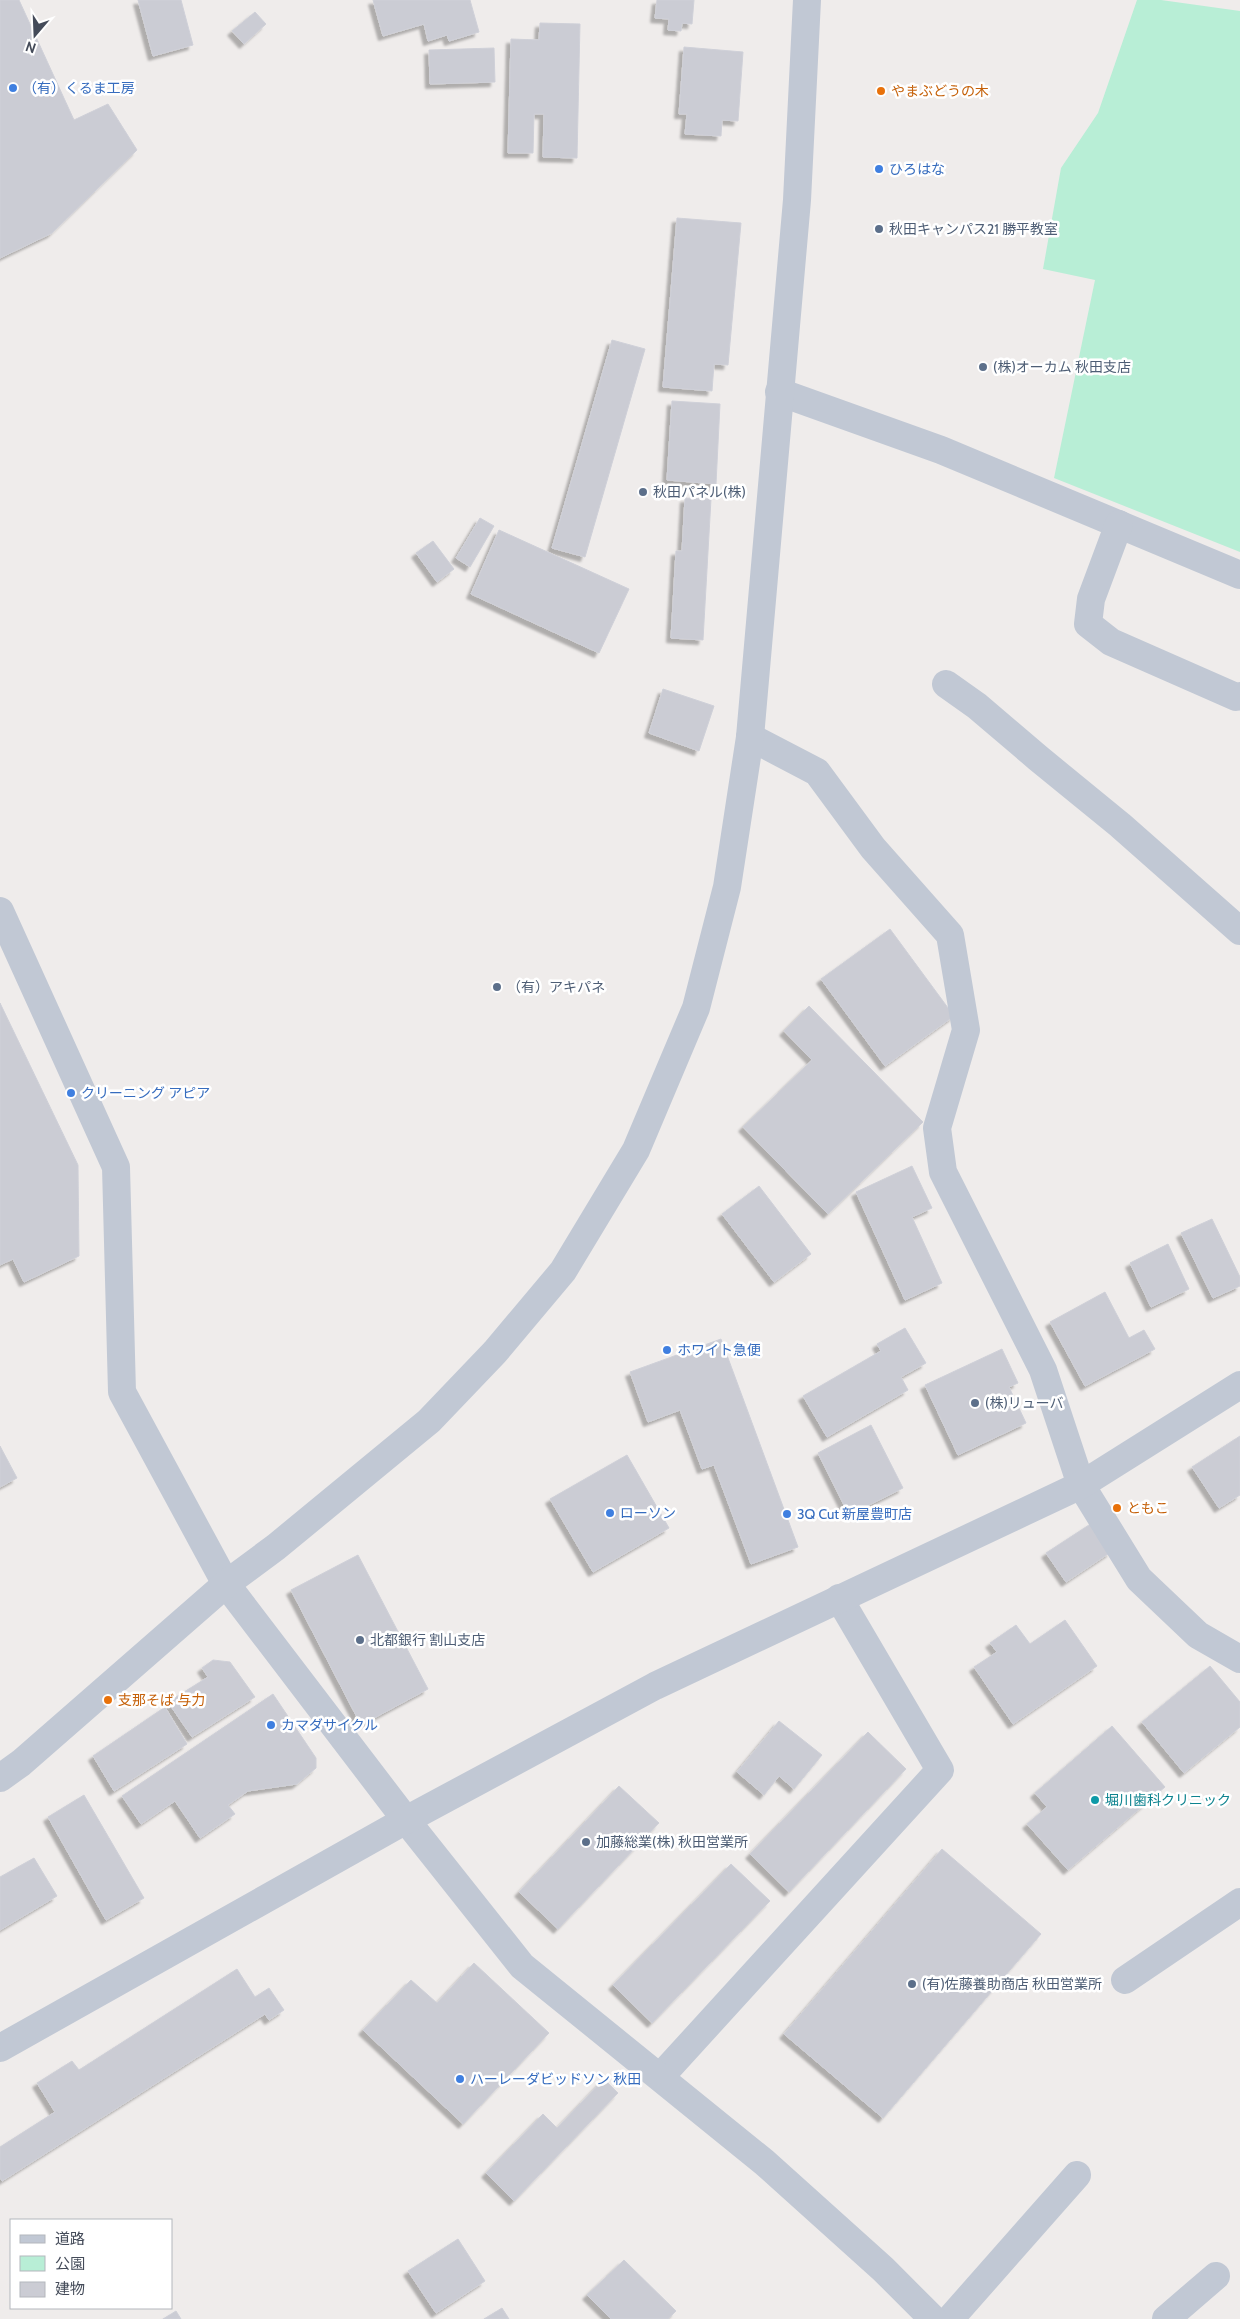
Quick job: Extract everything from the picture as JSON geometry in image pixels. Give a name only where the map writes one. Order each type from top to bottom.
[{"type":"street","points":[[0,1778],[21,1763],[226,1584],[276,1548],[429,1421],[495,1352],[564,1271],[636,1150],[696,1008],[727,887],[750,737],[796,200],[807,0]]},
{"type":"street","points":[[780,392],[941,450],[1240,575]]},
{"type":"street","points":[[1119,524],[1091,599],[1088,624],[1111,642],[1236,696],[1240,696]]},
{"type":"street","points":[[946,684],[977,706],[1120,825],[1240,931]]},
{"type":"street","points":[[750,737],[817,772],[873,848],[950,935],[966,1030],[937,1128],[943,1172],[1043,1370],[1080,1485],[1139,1580],[1198,1635],[1240,1658]]},
{"type":"street","points":[[0,911],[116,1167],[122,1392],[226,1584],[406,1820],[522,1966],[661,2076],[764,2162],[883,2269],[933,2319]]},
{"type":"street","points":[[0,2048],[406,1820],[655,1686],[1080,1485],[1240,1385]]},
{"type":"street","points":[[661,2076],[940,1770],[839,1598]]},
{"type":"street","points":[[1125,1980],[1240,1902]]},
{"type":"street","points":[[950,2319],[1077,2175]]},
{"type":"street","points":[[1166,2319],[1216,2276]]},
{"type":"green space","points":[[1137,0],[1161,0],[1240,11],[1240,552],[1054,478],[1095,280],[1043,269],[1061,168],[1098,113]]},
{"type":"building","points":[[0,0],[19,0],[74,120],[108,104],[137,150],[52,233],[0,258]]},
{"type":"building","points":[[138,0],[181,0],[193,45],[153,56]]},
{"type":"building","points":[[373,0],[470,0],[479,32],[449,41],[447,35],[428,41],[424,24],[383,36]]},
{"type":"building","points":[[657,0],[694,0],[692,24],[682,23],[681,31],[668,30],[669,19],[655,18]]},
{"type":"building","points":[[255,12],[266,24],[244,44],[232,31]]},
{"type":"building","points":[[540,23],[580,24],[577,158],[543,157],[544,114],[534,114],[533,153],[508,153],[511,39],[539,40]]},
{"type":"building","points":[[684,47],[743,52],[738,121],[722,120],[721,136],[685,134],[687,114],[679,114]]},
{"type":"building","points":[[494,48],[495,82],[430,84],[429,50]]},
{"type":"building","points":[[677,218],[741,223],[728,365],[714,364],[712,391],[663,387]]},
{"type":"building","points":[[612,340],[645,349],[585,557],[552,548]]},
{"type":"building","points":[[672,401],[720,404],[716,484],[667,480]]},
{"type":"building","points":[[685,498],[711,499],[703,640],[671,638],[676,551],[682,551]]},
{"type":"building","points":[[480,518],[494,526],[470,567],[456,558]]},
{"type":"building","points":[[499,530],[629,589],[599,653],[471,594]]},
{"type":"building","points":[[433,541],[454,569],[437,582],[416,553]]},
{"type":"building","points":[[663,689],[714,706],[699,751],[649,733]]},
{"type":"building","points":[[890,929],[954,1016],[885,1066],[821,979]]},
{"type":"building","points":[[0,1003],[78,1165],[79,1256],[24,1282],[13,1259],[0,1265]]},
{"type":"building","points":[[809,1006],[923,1122],[828,1214],[743,1127],[812,1060],[784,1031]]},
{"type":"building","points":[[912,1166],[932,1208],[912,1217],[942,1283],[905,1300],[856,1192]]},
{"type":"building","points":[[759,1186],[811,1254],[774,1282],[722,1214]]},
{"type":"building","points":[[1212,1219],[1240,1277],[1240,1286],[1213,1298],[1181,1233]]},
{"type":"building","points":[[1168,1244],[1189,1289],[1151,1307],[1130,1263]]},
{"type":"building","points":[[1105,1292],[1129,1338],[1144,1330],[1155,1349],[1085,1386],[1050,1322]]},
{"type":"building","points":[[905,1328],[926,1363],[901,1377],[908,1390],[827,1437],[803,1396],[881,1351],[877,1344]]},
{"type":"building","points":[[721,1339],[798,1547],[751,1564],[714,1465],[702,1469],[680,1410],[648,1422],[630,1372]]},
{"type":"building","points":[[1002,1349],[1018,1383],[1009,1387],[1026,1423],[958,1455],[925,1385]]},
{"type":"building","points":[[871,1425],[903,1488],[849,1515],[818,1453]]},
{"type":"building","points":[[1240,1436],[1240,1495],[1219,1508],[1192,1467]]},
{"type":"building","points":[[0,1446],[17,1478],[0,1487]]},
{"type":"building","name":"ローソン","points":[[627,1455],[669,1528],[593,1572],[550,1499]]},
{"type":"building","points":[[1092,1523],[1111,1552],[1066,1582],[1046,1553]]},
{"type":"building","name":"北都銀行 割山支店","points":[[358,1555],[428,1689],[361,1725],[291,1590]]},
{"type":"building","points":[[1065,1620],[1097,1666],[1013,1724],[974,1667],[997,1652],[990,1643],[1016,1625],[1030,1644]]},
{"type":"building","points":[[213,1660],[230,1662],[255,1697],[192,1737],[168,1702],[208,1677],[202,1668]]},
{"type":"building","points":[[1210,1666],[1240,1702],[1240,1727],[1184,1773],[1142,1722]]},
{"type":"building","points":[[273,1694],[316,1758],[316,1768],[297,1784],[248,1791],[228,1805],[235,1814],[200,1838],[175,1801],[141,1824],[122,1796]]},
{"type":"building","points":[[165,1707],[187,1744],[114,1791],[93,1756]]},
{"type":"building","points":[[779,1721],[822,1755],[794,1789],[779,1776],[764,1795],[737,1772]]},
{"type":"building","name":"堀川歯科クリニック","points":[[1112,1726],[1165,1787],[1068,1870],[1027,1824],[1047,1807],[1035,1793]]},
{"type":"building","points":[[868,1732],[906,1769],[789,1892],[750,1854]]},
{"type":"building","points":[[619,1786],[659,1823],[558,1929],[519,1892]]},
{"type":"building","points":[[84,1795],[144,1898],[106,1920],[48,1817]]},
{"type":"building","name":"(有)佐藤養助商店 秋田営業所","points":[[942,1849],[1041,1934],[883,2118],[784,2034]]},
{"type":"building","points":[[34,1858],[57,1896],[0,1930],[0,1877]]},
{"type":"building","points":[[731,1864],[770,1901],[652,2023],[613,1985]]},
{"type":"building","name":"ハーレーダビッドソン 秋田","points":[[474,1963],[549,2033],[463,2124],[363,2030],[411,1980],[437,2003]]},
{"type":"building","points":[[237,1969],[255,1997],[269,1988],[284,2010],[269,2020],[265,2014],[2,2181],[0,2177],[0,2147],[55,2112],[37,2083],[72,2061],[79,2070]]},
{"type":"building","points":[[604,2079],[618,2093],[514,2201],[486,2173],[543,2114],[557,2128]]},
{"type":"building","points":[[458,2239],[485,2281],[436,2313],[408,2271]]},
{"type":"building","points":[[624,2260],[676,2311],[668,2319],[611,2319],[587,2295]]},
{"type":"building","points":[[502,2308],[509,2319],[484,2319]]},
{"type":"building","points":[[176,2311],[181,2319],[163,2319]]},
{"type":"place","name":"（有）くるま工房","points":[[13,88]]},
{"type":"place","name":"やまぶどうの木","points":[[881,91]]},
{"type":"place","name":"ひろはな","points":[[879,169]]},
{"type":"place","name":"秋田キャンパス21 勝平教室","points":[[879,229]]},
{"type":"place","name":"(株)オーカム 秋田支店","points":[[983,367]]},
{"type":"place","name":"秋田パネル(株)","points":[[643,492]]},
{"type":"place","name":"（有）アキパネ","points":[[497,987]]},
{"type":"place","name":"クリーニング アピア","points":[[71,1093]]},
{"type":"place","name":"ホワイト急便","points":[[667,1350]]},
{"type":"place","name":"(株)リューバ","points":[[975,1403]]},
{"type":"place","name":"ともこ","points":[[1117,1508]]},
{"type":"place","name":"ローソン","points":[[610,1513]]},
{"type":"place","name":"3Q Cut 新屋豊町店","points":[[787,1514]]},
{"type":"place","name":"北都銀行 割山支店","points":[[360,1640]]},
{"type":"place","name":"支那そば 与力","points":[[108,1700]]},
{"type":"place","name":"カマダサイクル","points":[[271,1725]]},
{"type":"place","name":"堀川歯科クリニック","points":[[1095,1800]]},
{"type":"place","name":"加藤総業(株) 秋田営業所","points":[[586,1842]]},
{"type":"place","name":"(有)佐藤養助商店 秋田営業所","points":[[912,1984]]},
{"type":"place","name":"ハーレーダビッドソン 秋田","points":[[460,2079]]}]
